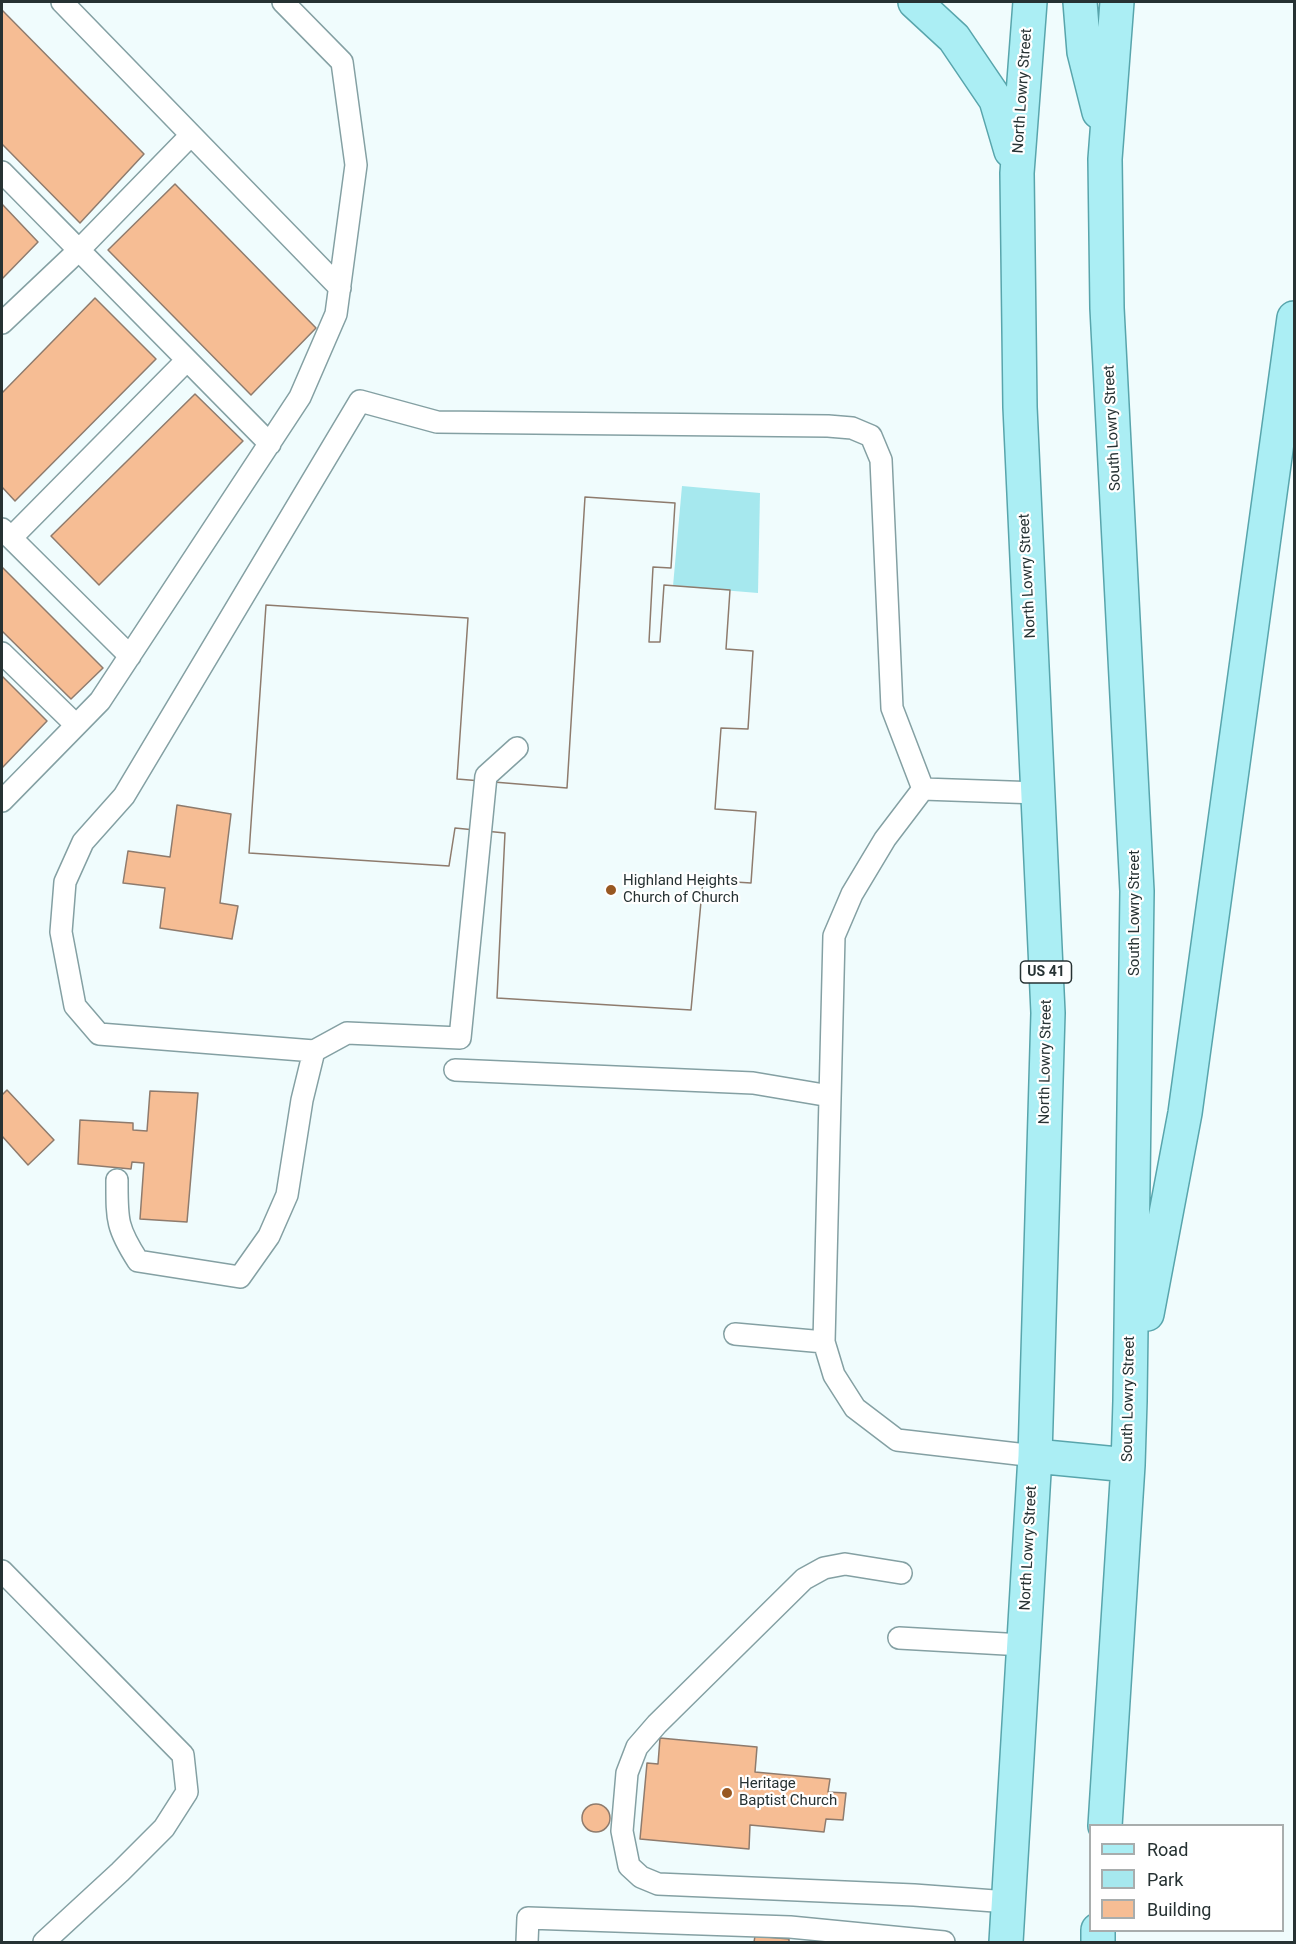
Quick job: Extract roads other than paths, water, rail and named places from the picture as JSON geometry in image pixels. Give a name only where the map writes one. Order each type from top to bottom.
[{"type":"main road","points":[[915,2],[954,38],[996,100],[1017,173]]},
{"type":"main road","name":"North Lowry Street","points":[[1006,1942],[1035,1456],[1048,1013],[1020,407],[1017,173],[1030,2]]},
{"type":"main road","points":[[1080,2],[1084,52],[1098,109],[1105,159]]},
{"type":"main road","name":"South Lowry Street","points":[[1105,1824],[1128,1465],[1137,891],[1107,308],[1105,159],[1117,2]]},
{"type":"main road","points":[[1130,1401],[1185,1113],[1294,318]]},
{"type":"main road","points":[[1035,1456],[1128,1465]]},
{"type":"lane","points":[[62,2],[340,288]]},
{"type":"lane","points":[[2,801],[100,701],[300,397],[336,314],[356,165],[342,62],[283,2]]},
{"type":"lane","points":[[2,323],[79,250],[191,135]]},
{"type":"lane","points":[[2,172],[270,444]]},
{"type":"lane","points":[[130,656],[6,533],[187,360]]},
{"type":"lane","points":[[517,748],[486,776],[459,1038],[347,1033],[314,1051],[99,1034],[75,1006],[61,932],[65,882],[83,842],[124,796],[360,401],[437,422],[828,426],[852,428],[871,436],[881,460],[892,708],[923,789]]},
{"type":"lane","points":[[2,653],[76,725]]},
{"type":"lane","points":[[923,789],[1038,793]]},
{"type":"lane","points":[[923,789],[885,839],[852,894],[834,936],[824,1342],[834,1375],[855,1408],[897,1440],[1035,1456]]},
{"type":"lane","points":[[117,1180],[117,1221],[125,1241],[138,1261],[240,1276],[269,1236],[286,1195],[302,1101],[314,1051]]},
{"type":"lane","points":[[455,1070],[753,1083],[830,1096]]},
{"type":"lane","points":[[735,1334],[824,1342]]},
{"type":"lane","points":[[901,1573],[845,1564],[824,1568],[804,1579],[684,1700],[657,1724],[637,1747],[627,1773],[622,1831],[629,1866],[641,1877],[658,1884],[914,1895],[1008,1902]]},
{"type":"lane","points":[[2,1571],[183,1755],[187,1792],[164,1828],[44,1942]]},
{"type":"lane","points":[[899,1638],[1023,1645]]},
{"type":"lane","points":[[527,1942],[528,1918],[790,1927],[944,1942]]},
{"type":"place","name":"Highland Heights Church of Church","points":[[611,890]]},
{"type":"place","name":"Heritage Baptist Church","points":[[727,1793]]}]
